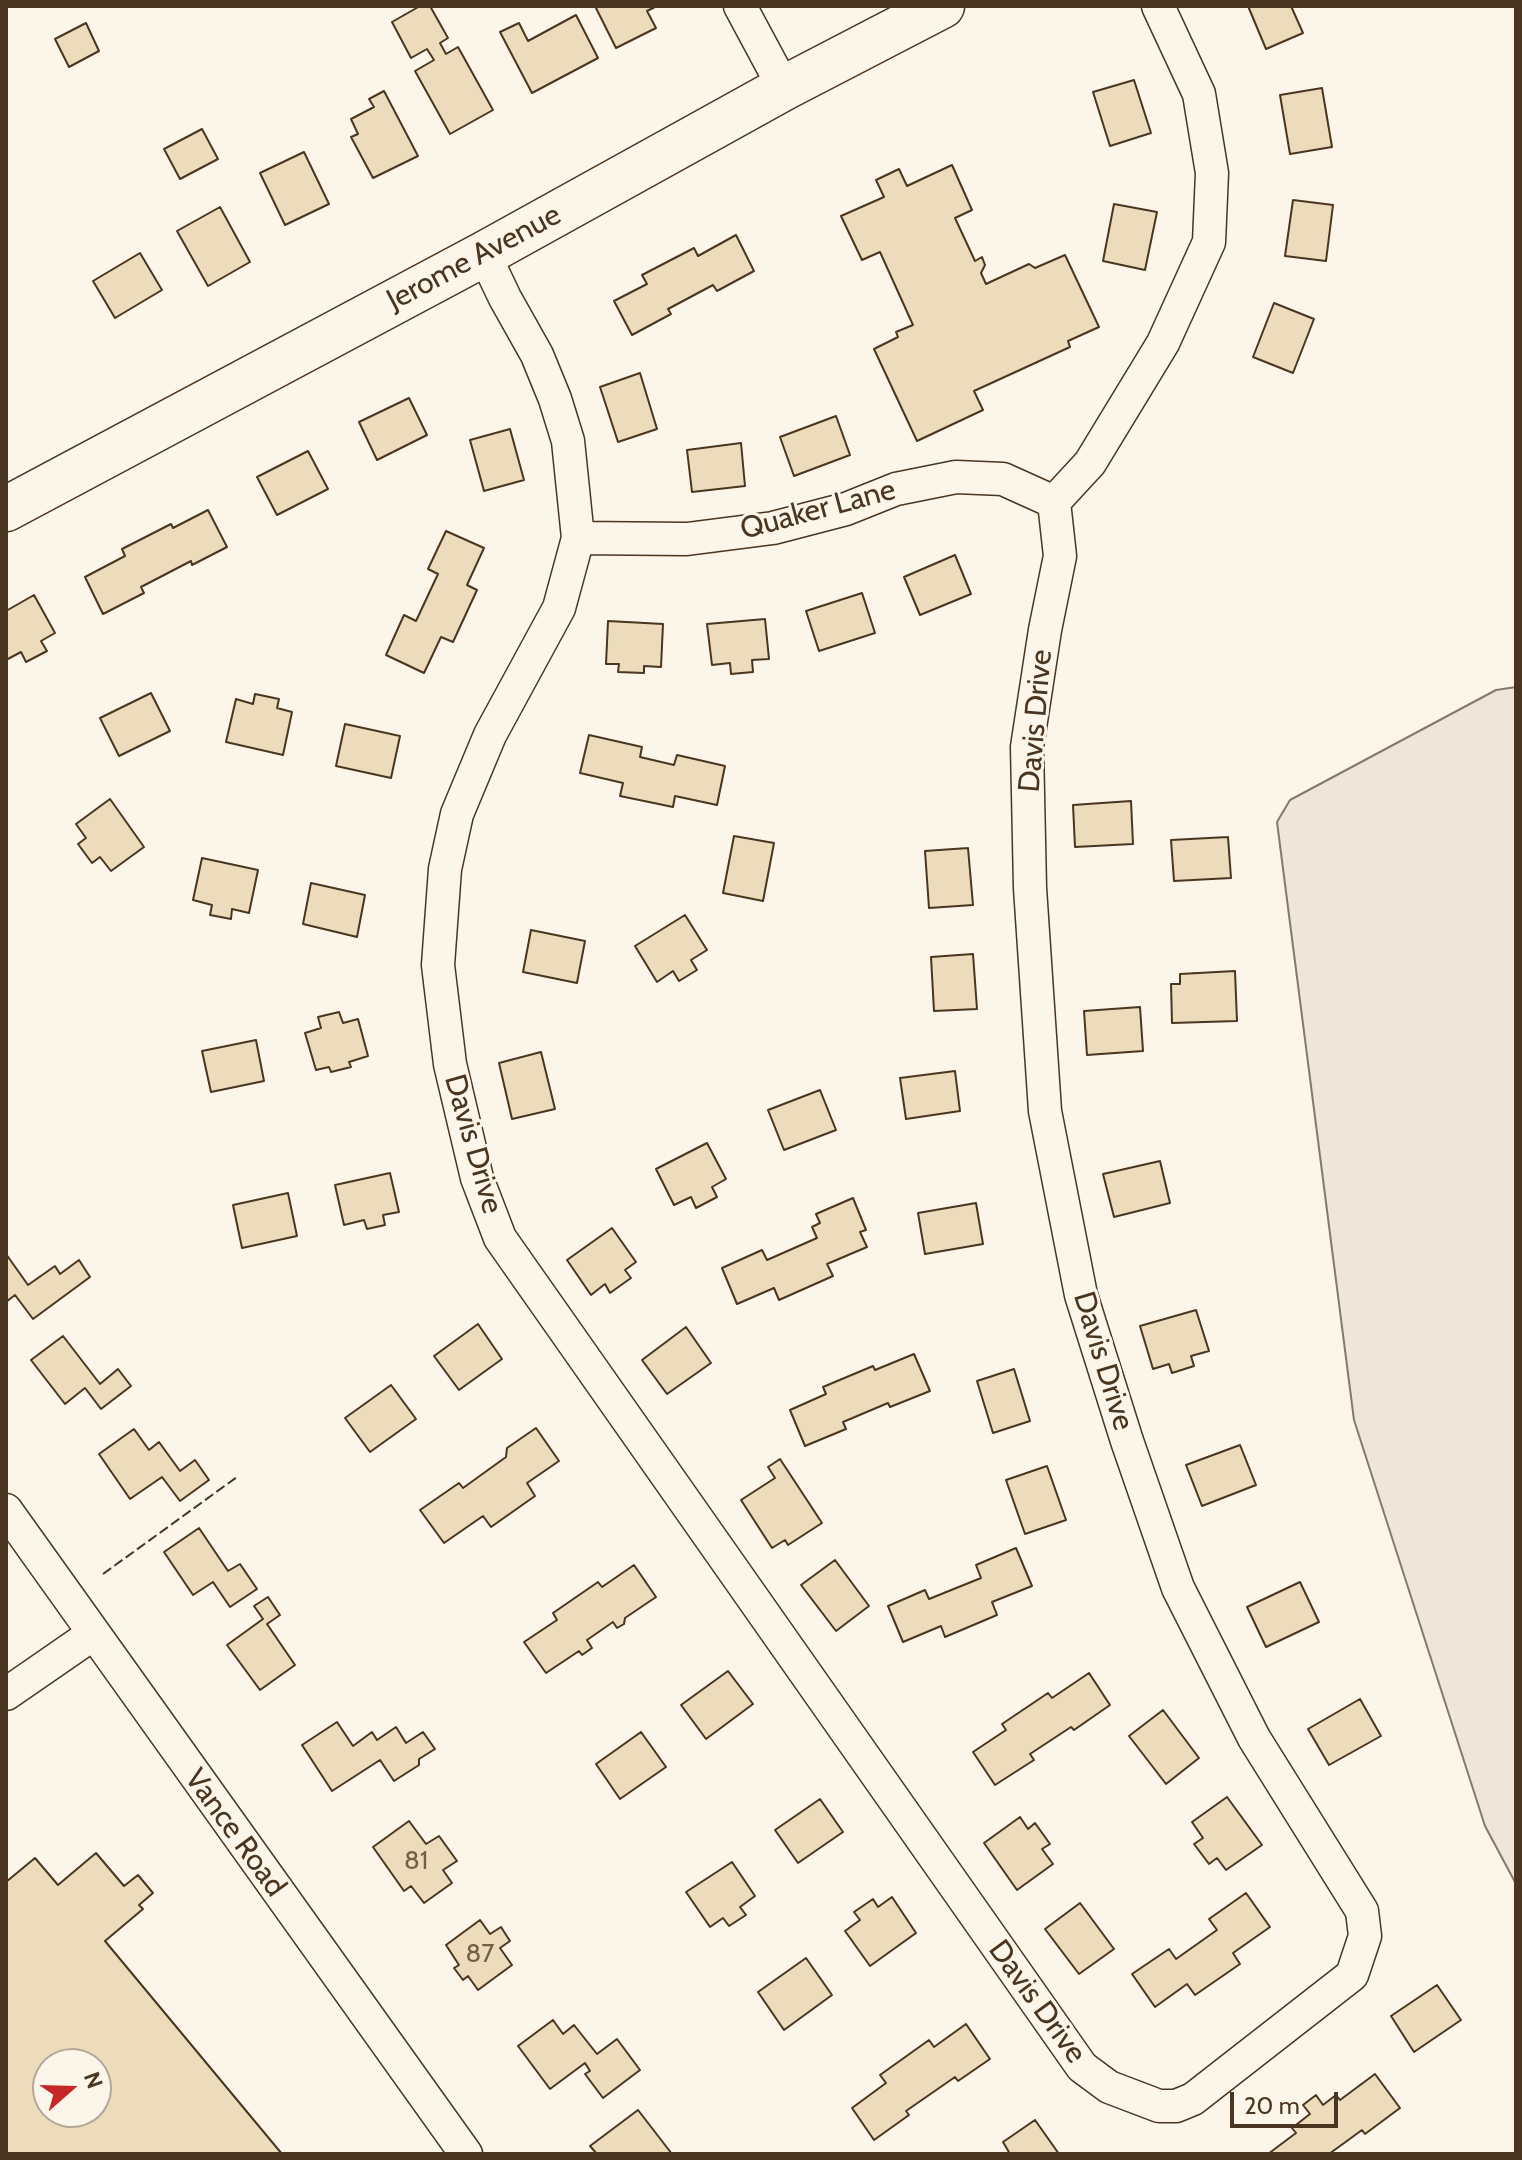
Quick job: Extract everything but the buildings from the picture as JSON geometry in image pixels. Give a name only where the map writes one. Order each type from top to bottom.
[{"type":"main road","name":"Jerome Avenue","points":[[6,509],[484,254],[784,88],[942,6]]},
{"type":"street","points":[[740,6],[784,88]]},
{"type":"street","points":[[1054,502],[1090,463],[1163,343],[1209,242],[1212,173],[1199,94],[1158,6]]},
{"type":"street","name":"Davis Drive","points":[[484,254],[537,355],[555,399],[568,441],[578,538],[559,608],[490,735],[457,814],[445,869],[438,965],[450,1064],[477,1178],[500,1238],[1082,2067],[1109,2087],[1159,2106],[1176,2106],[1193,2099],[1352,1975],[1365,1936],[1362,1911],[1254,1738],[1178,1588],[1081,1295],[1045,1111],[1030,888],[1027,747],[1060,556],[1054,502]]},
{"type":"street","name":"Quaker Lane","points":[[578,538],[687,539],[773,528],[846,509],[896,489],[956,477],[1003,479],[1054,502]]},
{"type":"street","name":"Vance Road","points":[[6,1510],[466,2154]]},
{"type":"street","points":[[6,1694],[93,1634]]},
{"type":"shaded area","points":[[1516,687],[1516,1884],[1485,1826],[1354,1420],[1277,822],[1290,800],[1496,690]]},
{"type":"fence","points":[[103,1574],[237,1477]]}]
